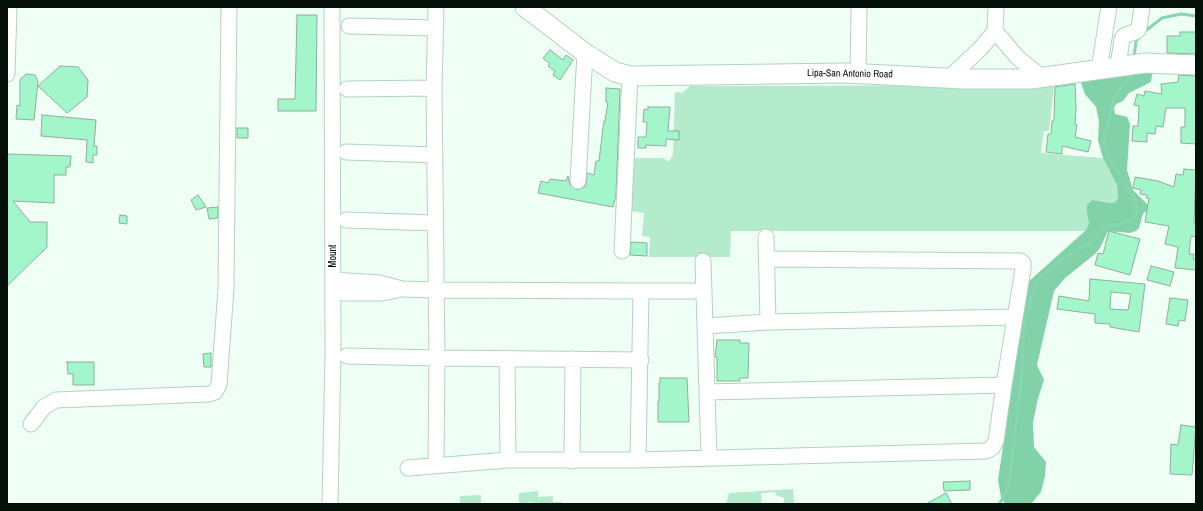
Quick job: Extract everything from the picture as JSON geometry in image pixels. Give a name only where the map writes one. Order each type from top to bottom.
[{"type":"main road","name":"Lipa-San Antonio Road","points":[[525,7],[586,53],[615,72],[630,76],[858,74],[949,78],[1044,79],[1099,69],[1145,63],[1196,65]]},
{"type":"street","points":[[7,74],[8,7]]},
{"type":"street","points":[[32,424],[44,407],[56,400],[209,394],[216,392],[219,385],[226,281],[229,7]]},
{"type":"street","name":"Mount","points":[[330,504],[333,287],[332,7]]},
{"type":"street","points":[[436,7],[434,28],[434,224],[437,358],[436,465]]},
{"type":"street","points":[[858,74],[859,7]]},
{"type":"street","points":[[949,78],[981,48],[995,31],[996,7]]},
{"type":"street","points":[[1099,69],[1109,7]]},
{"type":"street","points":[[1120,66],[1122,38],[1137,32],[1142,7]]},
{"type":"street","points":[[349,26],[434,28]]},
{"type":"street","points":[[995,31],[1018,58],[1044,79]]},
{"type":"street","points":[[578,181],[586,53]]},
{"type":"street","points":[[622,251],[630,76]]},
{"type":"street","points":[[346,89],[434,88]]},
{"type":"street","points":[[346,152],[435,155]]},
{"type":"street","points":[[346,220],[434,224]]},
{"type":"street","points":[[766,237],[768,322]]},
{"type":"street","points":[[408,468],[508,460],[638,460],[986,451],[992,448],[996,441],[1023,263],[1020,261],[767,260]]},
{"type":"street","points":[[703,261],[709,458]]},
{"type":"street","points":[[333,287],[382,293],[402,289],[704,291]]},
{"type":"street","points":[[638,460],[641,291]]},
{"type":"street","points":[[706,326],[768,322],[1015,317]]},
{"type":"street","points":[[347,356],[640,360]]},
{"type":"street","points":[[507,358],[508,460]]},
{"type":"street","points":[[572,461],[573,359]]},
{"type":"street","points":[[708,392],[1004,385]]},
{"type":"green space","points":[[1153,69],[1151,82],[1129,93],[1123,101],[1116,104],[1114,108],[1115,114],[1127,117],[1130,124],[1127,170],[1133,190],[1149,206],[1148,209],[1143,214],[1139,228],[1136,231],[1130,233],[1108,231],[1100,248],[1095,254],[1065,278],[1054,291],[1037,365],[1044,380],[1038,398],[1033,423],[1034,447],[1046,462],[1045,476],[1041,492],[1031,504],[1005,504],[1001,497],[998,480],[1027,283],[1085,231],[1089,224],[1087,205],[1092,200],[1110,203],[1116,202],[1118,197],[1117,185],[1103,158],[1098,140],[1099,121],[1096,107],[1085,94],[1080,80]]},
{"type":"green space","points":[[1054,85],[1049,131],[1044,131],[1041,153],[1103,158],[1117,185],[1118,197],[1116,202],[1110,203],[1092,200],[1087,213],[1089,224],[1085,231],[731,231],[730,257],[649,257],[650,237],[642,236],[644,213],[631,211],[633,158],[663,158],[667,161],[670,160],[673,154],[675,92],[682,93],[690,86]]},
{"type":"green space","points":[[793,489],[794,504],[784,504],[784,498],[776,495],[775,492],[761,493],[762,504],[726,504],[729,493]]},
{"type":"green space","points":[[538,491],[538,497],[553,496],[553,502],[562,502],[562,504],[532,504],[532,502],[519,504],[519,493]]},
{"type":"green space","points":[[481,495],[481,504],[460,504],[460,496]]},
{"type":"building","points":[[297,15],[317,15],[316,111],[278,111],[278,99],[295,99]]},
{"type":"building","points":[[1180,32],[1196,32],[1196,54],[1167,53],[1167,36],[1180,36]]},
{"type":"building","points":[[550,50],[563,60],[566,55],[573,60],[560,80],[553,75],[555,71],[548,66],[550,64],[543,58]]},
{"type":"building","points":[[60,66],[78,67],[88,80],[87,97],[67,113],[38,86]]},
{"type":"building","points":[[26,74],[35,75],[38,81],[34,120],[16,119],[17,105],[20,106],[20,80]]},
{"type":"building","points":[[1179,75],[1196,76],[1196,144],[1181,143],[1181,127],[1185,127],[1185,108],[1166,108],[1163,127],[1156,126],[1155,134],[1147,133],[1147,142],[1132,141],[1133,126],[1138,126],[1139,106],[1134,105],[1137,94],[1144,96],[1145,91],[1162,94],[1161,84],[1178,82]]},
{"type":"building","points":[[1075,84],[1075,124],[1077,125],[1075,137],[1091,141],[1088,152],[1062,146],[1062,154],[1046,152],[1048,134],[1051,134],[1052,121],[1054,121],[1055,87]]},
{"type":"building","points":[[606,88],[620,89],[616,195],[613,207],[538,193],[541,181],[548,183],[550,179],[566,181],[568,176],[570,185],[578,190],[586,186],[587,173],[594,175],[596,161],[599,161],[608,102],[606,102]]},
{"type":"building","points":[[648,107],[670,107],[668,131],[679,131],[679,140],[666,139],[666,146],[646,145],[646,148],[638,148],[638,137],[646,137],[647,122],[643,122],[644,109],[648,110]]},
{"type":"building","points":[[42,115],[96,120],[94,146],[97,146],[97,155],[93,155],[93,163],[86,162],[87,140],[41,136]]},
{"type":"building","points":[[237,128],[248,128],[248,138],[237,138]]},
{"type":"building","points":[[7,154],[71,156],[70,167],[66,167],[66,175],[54,175],[54,203],[13,201],[30,222],[47,222],[47,247],[7,286]]},
{"type":"building","points":[[1184,169],[1196,170],[1194,223],[1196,223],[1196,237],[1191,236],[1189,254],[1194,254],[1193,259],[1196,259],[1196,270],[1175,268],[1178,247],[1165,244],[1169,226],[1145,222],[1149,198],[1146,198],[1147,195],[1140,194],[1141,190],[1133,188],[1135,177],[1158,181],[1174,187],[1176,174],[1183,175]]},
{"type":"building","points":[[198,195],[206,207],[196,210],[191,200]]},
{"type":"building","points":[[218,207],[218,218],[209,219],[207,208]]},
{"type":"building","points":[[120,215],[127,216],[127,224],[119,223]]},
{"type":"building","points":[[1109,231],[1140,239],[1130,275],[1095,265],[1098,253],[1103,254]]},
{"type":"building","points":[[631,242],[647,243],[647,256],[630,255]]},
{"type":"building","points":[[1151,266],[1174,272],[1170,286],[1147,280]]},
{"type":"building","points":[[1090,279],[1145,284],[1139,332],[1110,327],[1110,324],[1095,323],[1095,314],[1057,309],[1059,296],[1089,301]],"holes":[[[1111,292],[1131,294],[1128,310],[1110,309]]]},
{"type":"building","points":[[1170,298],[1188,300],[1185,321],[1179,320],[1178,326],[1166,324]]},
{"type":"building","points":[[717,340],[740,340],[740,343],[749,343],[748,378],[740,378],[740,381],[717,381],[717,357],[715,357]]},
{"type":"building","points":[[211,353],[211,367],[204,367],[203,354]]},
{"type":"building","points":[[67,362],[94,362],[94,385],[73,385],[73,374],[68,374]]},
{"type":"building","points":[[660,378],[687,378],[689,422],[658,422]]},
{"type":"building","points":[[1181,425],[1196,427],[1192,475],[1170,474],[1171,444],[1178,445]]},
{"type":"building","points":[[970,481],[970,490],[944,491],[943,482]]},
{"type":"building","points":[[946,493],[952,504],[926,504]]},
{"type":"waterway","points":[[1134,58],[1136,41],[1144,32],[1162,18],[1181,14],[1196,16]]},
{"type":"waterway","points":[[999,504],[1006,493],[1009,482],[1021,384],[1024,326],[1035,286],[1038,280],[1060,260],[1091,243],[1103,229],[1111,225],[1122,224],[1132,220],[1136,215],[1137,207],[1135,200],[1109,157],[1104,142],[1113,100],[1133,72]]}]
